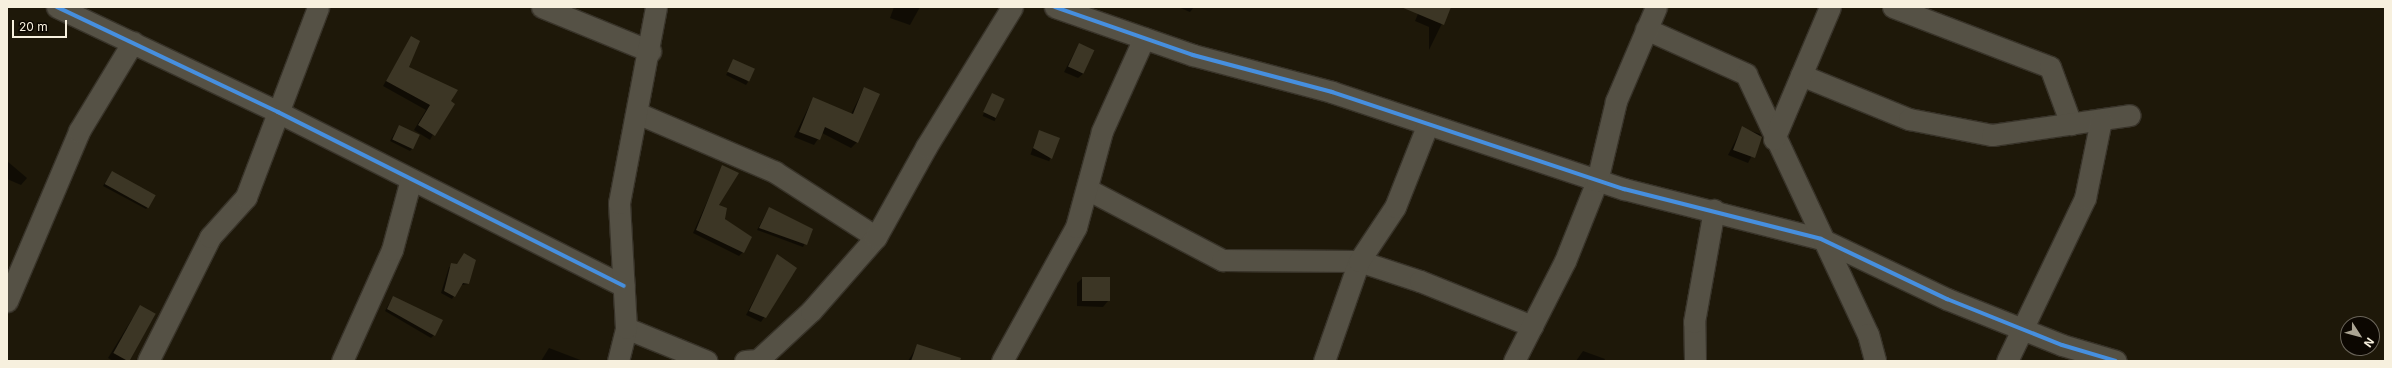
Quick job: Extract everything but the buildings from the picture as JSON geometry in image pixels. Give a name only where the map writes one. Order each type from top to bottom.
[{"type":"street","points":[[57,7],[278,112],[624,286]]},
{"type":"street","points":[[148,361],[210,237],[246,198],[318,7]]},
{"type":"street","points":[[542,7],[650,51]]},
{"type":"street","points":[[618,361],[626,328],[619,203],[650,51],[656,7]]},
{"type":"street","points":[[755,361],[811,311],[876,238],[938,126],[1012,7]]},
{"type":"street","points":[[1055,7],[1144,38],[1332,92],[1427,126],[1597,181],[1714,210],[1821,239],[1947,299],[2024,330],[2116,361]]},
{"type":"street","points":[[1514,361],[1565,261],[1597,181],[1616,101],[1656,7]]},
{"type":"street","points":[[1774,139],[1830,7]]},
{"type":"street","points":[[1893,7],[2050,67],[2071,124]]},
{"type":"street","points":[[1646,29],[1746,74],[1774,139],[1868,334],[1875,361]]},
{"type":"street","points":[[1002,361],[1076,227],[1102,130],[1144,38]]},
{"type":"street","points":[[7,301],[79,131],[133,42]]},
{"type":"street","points":[[1801,75],[1909,119],[1992,135],[2130,116]]},
{"type":"street","points":[[637,113],[775,172],[876,238]]},
{"type":"street","points":[[2007,361],[2024,330],[2085,198],[2101,120]]},
{"type":"street","points":[[1324,361],[1359,261],[1395,207],[1427,126]]},
{"type":"street","points":[[342,361],[392,250],[411,179]]},
{"type":"street","points":[[1087,189],[1222,260],[1359,261],[1420,281],[1532,326]]},
{"type":"street","points":[[1695,361],[1694,322],[1714,210]]},
{"type":"street","points":[[626,328],[707,361]]},
{"type":"cycle path","points":[[57,7],[278,112],[624,286]]},
{"type":"cycle path","points":[[1055,7],[1193,55],[1332,92],[1624,189],[1821,239],[1947,299],[2062,345],[2116,361]]}]
